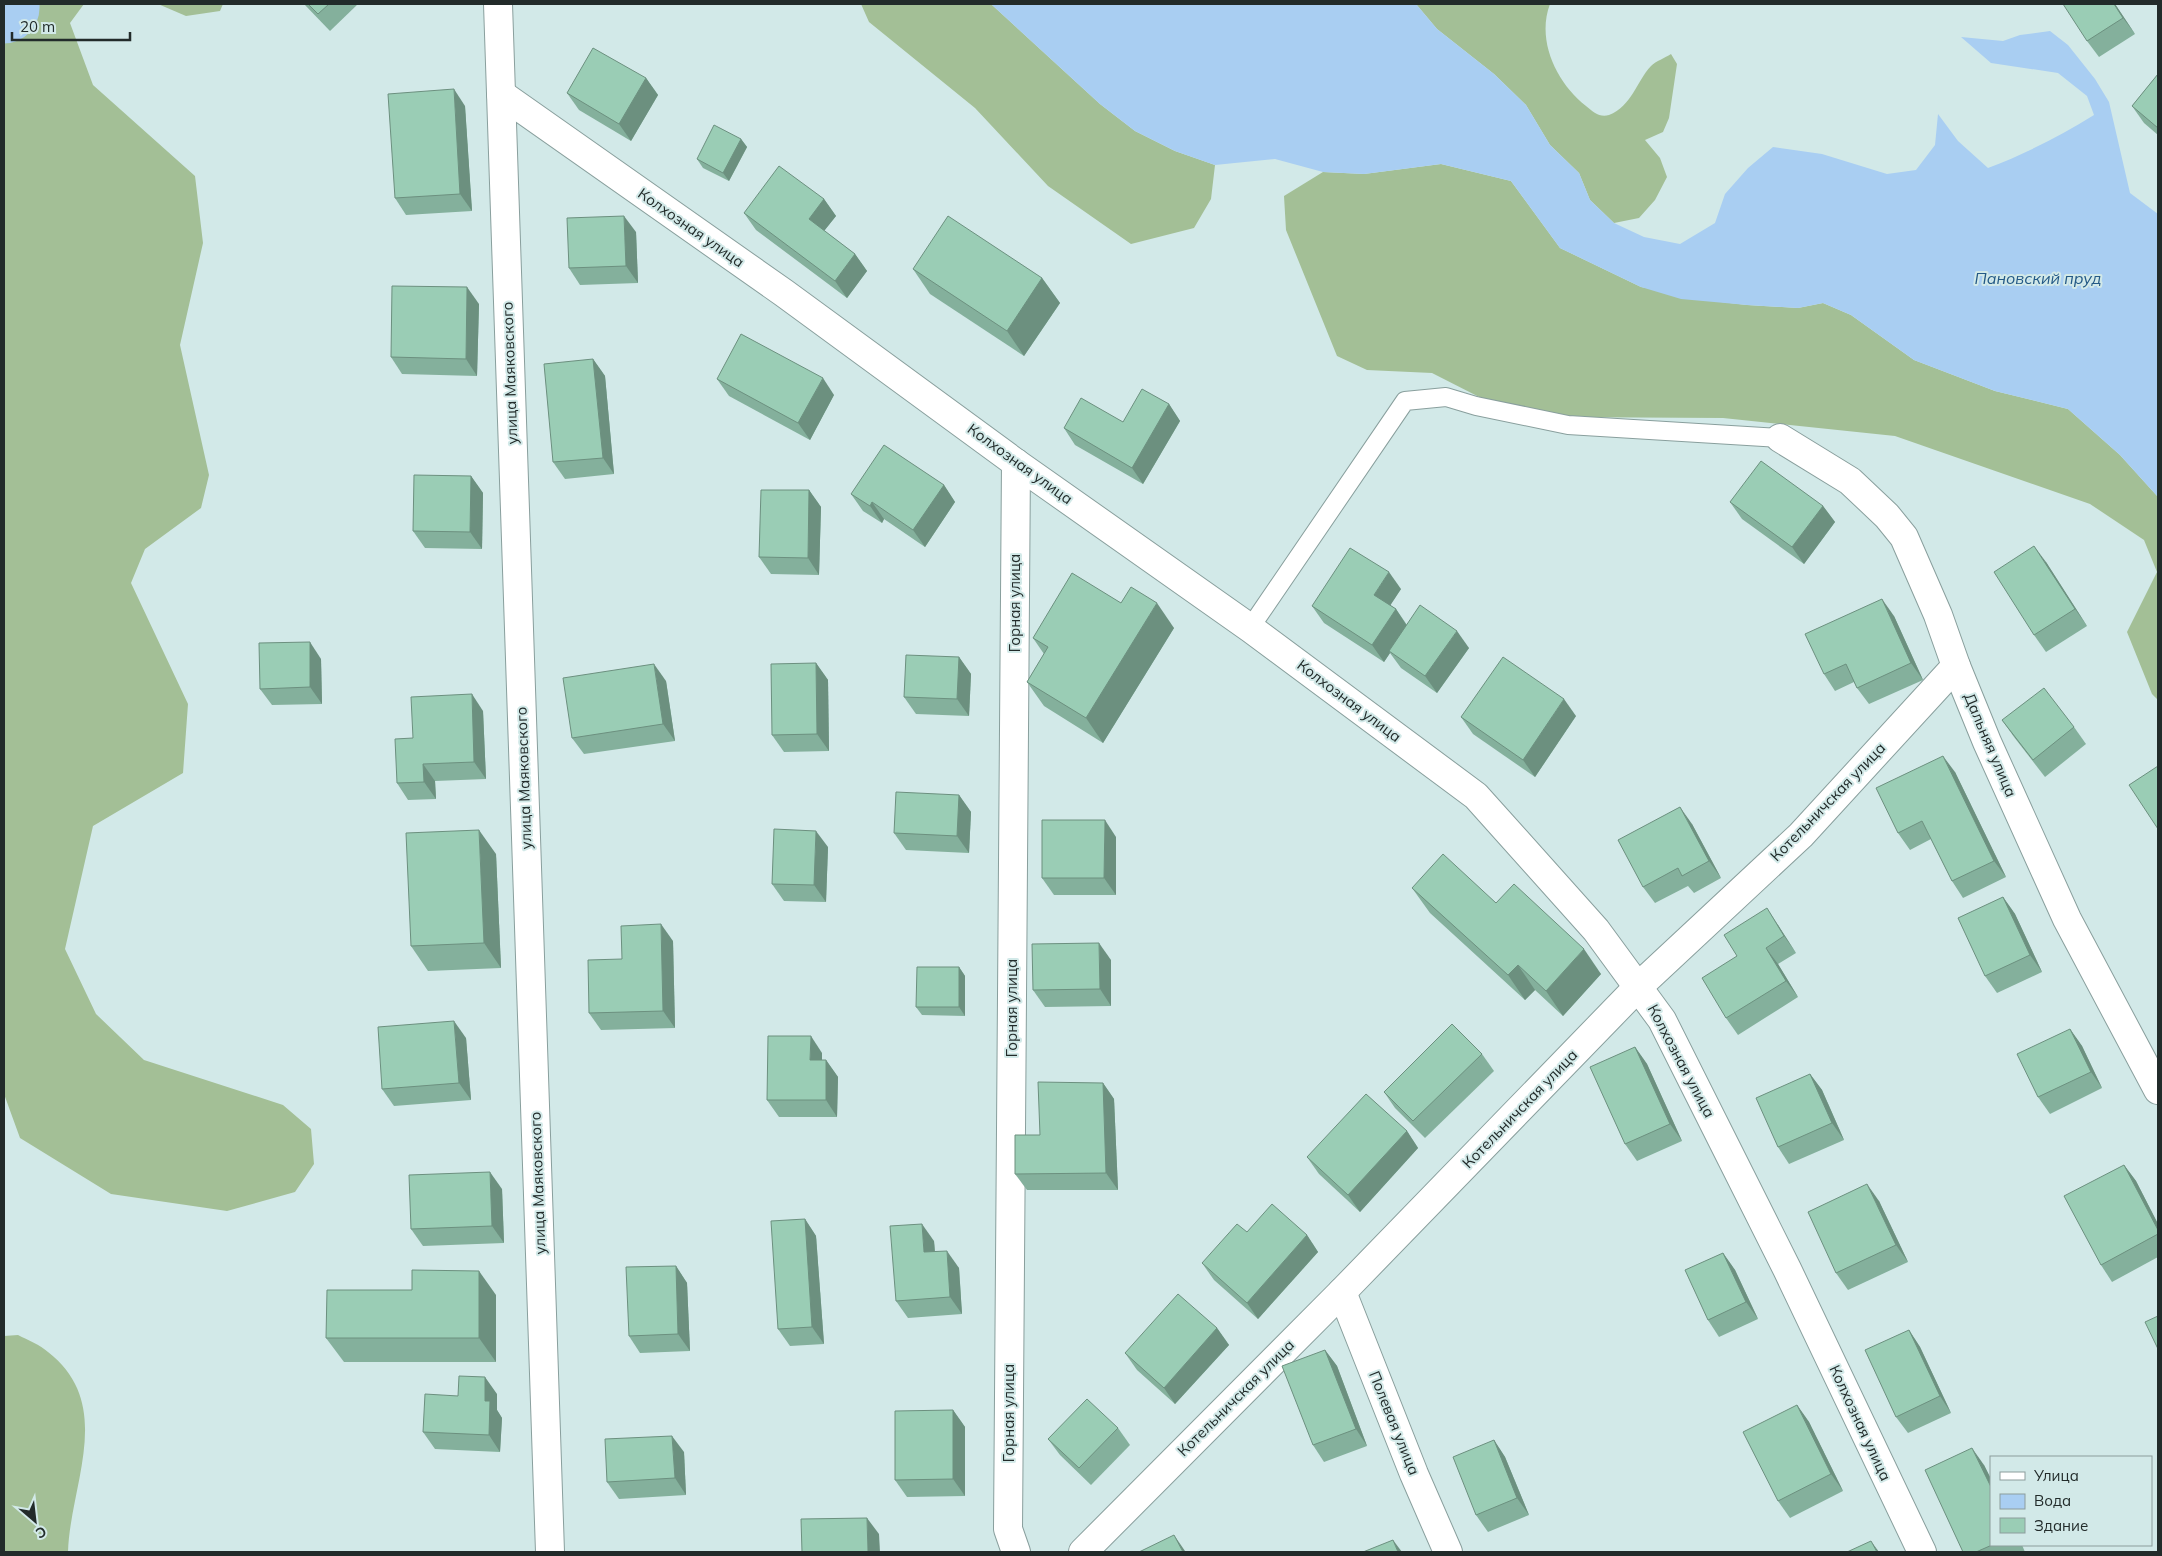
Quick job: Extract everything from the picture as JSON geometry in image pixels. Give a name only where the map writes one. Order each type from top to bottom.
[{"type":"street","name":"улица Маяковского","points":[[498,4],[550,1552]]},
{"type":"street","name":"Колхозная улица","points":[[500,94],[784,293],[1016,463],[1250,628],[1476,796],[1596,930],[1639,986],[1662,1020],[1787,1269],[1922,1552]]},
{"type":"street","name":"Дальняя улица","points":[[1780,438],[1850,481],[1887,516],[1904,537],[1938,615],[1956,666],[1987,742],[2067,919],[2158,1090]]},
{"type":"street","name":"Горная улица","points":[[1016,463],[1008,1529],[1016,1552]]},
{"type":"street","name":"Котельничская улица","points":[[1083,1552],[1342,1292],[1639,986],[1801,835],[1956,666]]},
{"type":"street","name":"Полевая улица","points":[[1342,1292],[1448,1552]]},
{"type":"lane","points":[[1250,628],[1405,401],[1446,397],[1476,406],[1568,425],[1780,438]]},
{"type":"green space","points":[[4,4],[84,4],[70,23],[93,85],[195,176],[203,243],[180,345],[209,475],[201,508],[145,549],[131,583],[188,704],[183,773],[93,826],[65,949],[96,1014],[144,1060],[283,1105],[311,1129],[314,1164],[295,1192],[227,1211],[111,1194],[20,1138],[4,1094]]},
{"type":"green space","points":[[158,4],[223,4],[220,11],[186,16]]},
{"type":"green space","points":[[861,4],[991,4],[1100,104],[1135,131],[1175,151],[1215,165],[1211,199],[1194,228],[1131,244],[1048,186],[975,108],[869,22]]},
{"type":"green space","points":[[1416,4],[1550,4],[1546,18],[1546,32],[1552,60],[1558,73],[1576,97],[1594,112],[1603,116],[1617,111],[1623,106],[1651,66],[1671,54],[1677,64],[1669,118],[1663,132],[1645,140],[1660,158],[1667,177],[1655,200],[1639,218],[1614,223],[1590,200],[1579,173],[1550,145],[1526,105],[1494,74],[1437,29]]},
{"type":"green space","points":[[1441,164],[1511,181],[1560,248],[1641,287],[1747,305],[1798,308],[1823,303],[1851,315],[1914,360],[1995,391],[2068,409],[2120,455],[2158,497],[2158,700],[2152,694],[2127,632],[2157,572],[2144,540],[2090,504],[1895,436],[1723,418],[1553,417],[1489,402],[1432,373],[1367,370],[1337,356],[1286,230],[1284,196],[1323,172],[1364,174]]},
{"type":"green space","points":[[18,1335],[48,1352],[68,1373],[80,1396],[85,1421],[84,1446],[68,1552],[4,1552],[4,1336]]},
{"type":"water","name":"Пановский пруд","points":[[991,4],[1416,4],[1437,29],[1494,74],[1526,105],[1550,145],[1579,173],[1590,200],[1614,223],[1644,237],[1680,244],[1715,223],[1725,194],[1748,168],[1773,147],[1822,154],[1887,174],[1916,170],[1935,145],[1938,114],[1958,141],[1988,168],[2029,151],[2068,130],[2094,115],[2087,96],[2058,73],[1991,63],[1961,37],[2003,41],[2020,35],[2050,31],[2068,45],[2095,79],[2109,102],[2130,193],[2158,214],[2158,497],[2120,455],[2068,409],[1995,391],[1914,360],[1851,315],[1823,303],[1798,308],[1747,305],[1681,299],[1641,287],[1560,248],[1511,181],[1441,164],[1364,174],[1323,172],[1275,159],[1215,165],[1175,151],[1135,131],[1100,104]]},
{"type":"building","points":[[308,4],[329,4],[318,14]]},
{"type":"building","points":[[2063,4],[2114,4],[2123,18],[2087,41]]},
{"type":"building","points":[[593,48],[646,78],[619,124],[567,93]]},
{"type":"building","points":[[2158,74],[2158,128],[2132,106]]},
{"type":"building","points":[[454,89],[460,194],[395,198],[388,94]]},
{"type":"building","points":[[714,125],[741,139],[723,173],[697,159]]},
{"type":"building","points":[[779,166],[824,199],[809,219],[855,254],[835,281],[744,213]]},
{"type":"building","points":[[624,216],[626,266],[569,268],[567,218]]},
{"type":"building","points":[[948,216],[1042,278],[1007,331],[913,269]]},
{"type":"building","points":[[392,286],[467,287],[466,359],[391,357]]},
{"type":"building","points":[[741,334],[823,378],[798,423],[717,379]]},
{"type":"building","points":[[593,359],[603,458],[553,462],[544,364]]},
{"type":"building","points":[[1142,389],[1169,404],[1132,468],[1064,428],[1081,398],[1123,422]]},
{"type":"building","points":[[884,445],[944,485],[913,530],[872,502],[870,506],[851,494]]},
{"type":"building","points":[[1761,461],[1823,506],[1792,547],[1730,502]]},
{"type":"building","points":[[414,475],[471,476],[470,532],[413,531]]},
{"type":"building","points":[[761,490],[809,490],[808,558],[759,557]]},
{"type":"building","points":[[2034,546],[2075,609],[2034,635],[1994,572]]},
{"type":"building","points":[[1350,548],[1389,572],[1374,595],[1396,609],[1372,645],[1312,606]]},
{"type":"building","points":[[1072,573],[1121,603],[1131,587],[1157,603],[1086,718],[1027,682],[1048,647],[1033,638]]},
{"type":"building","points":[[1882,599],[1911,663],[1857,688],[1846,664],[1824,674],[1805,634]]},
{"type":"building","points":[[1420,605],[1457,631],[1425,676],[1389,651]]},
{"type":"building","points":[[310,642],[310,687],[260,689],[259,643]]},
{"type":"building","points":[[906,655],[959,657],[957,699],[904,697]]},
{"type":"building","points":[[1503,657],[1564,699],[1523,760],[1461,717]]},
{"type":"building","points":[[816,663],[817,734],[772,735],[771,664]]},
{"type":"building","points":[[654,664],[663,724],[572,738],[563,678]]},
{"type":"building","points":[[2044,688],[2074,727],[2033,760],[2002,720]]},
{"type":"building","points":[[472,694],[474,762],[423,764],[424,782],[397,783],[395,739],[413,738],[411,697]]},
{"type":"building","points":[[1943,756],[1994,861],[1952,881],[1922,821],[1898,833],[1876,788]]},
{"type":"building","points":[[2158,766],[2158,829],[2129,785]]},
{"type":"building","points":[[896,792],[959,795],[957,836],[894,833]]},
{"type":"building","points":[[1680,807],[1709,861],[1682,876],[1678,868],[1643,887],[1618,840]]},
{"type":"building","points":[[1042,820],[1105,820],[1104,878],[1042,878]]},
{"type":"building","points":[[774,829],[816,831],[814,885],[772,884]]},
{"type":"building","points":[[479,830],[484,943],[411,946],[406,833]]},
{"type":"building","points":[[1443,854],[1496,903],[1514,884],[1584,949],[1546,991],[1518,965],[1508,975],[1412,888]]},
{"type":"building","points":[[2003,897],[2030,955],[1985,976],[1958,918]]},
{"type":"building","points":[[1767,908],[1784,936],[1766,948],[1786,981],[1726,1018],[1702,978],[1737,956],[1724,935]]},
{"type":"building","points":[[661,924],[663,1011],[589,1013],[588,960],[622,959],[621,926]]},
{"type":"building","points":[[1099,943],[1100,989],[1033,990],[1032,944]]},
{"type":"building","points":[[917,967],[959,967],[959,1007],[916,1007]]},
{"type":"building","points":[[454,1021],[459,1083],[382,1089],[378,1027]]},
{"type":"building","points":[[1452,1024],[1482,1054],[1413,1121],[1384,1092]]},
{"type":"building","points":[[2070,1029],[2091,1072],[2038,1097],[2017,1054]]},
{"type":"building","points":[[768,1036],[811,1036],[810,1060],[826,1060],[826,1100],[767,1100]]},
{"type":"building","points":[[1635,1047],[1670,1124],[1625,1144],[1590,1067]]},
{"type":"building","points":[[1810,1074],[1832,1123],[1778,1147],[1756,1098]]},
{"type":"building","points":[[1038,1082],[1103,1083],[1106,1173],[1015,1174],[1015,1135],[1040,1135]]},
{"type":"building","points":[[1366,1094],[1407,1131],[1348,1195],[1307,1157]]},
{"type":"building","points":[[2124,1165],[2158,1230],[2158,1234],[2101,1265],[2064,1196]]},
{"type":"building","points":[[490,1172],[492,1226],[411,1229],[409,1175]]},
{"type":"building","points":[[1867,1184],[1896,1245],[1836,1273],[1808,1212]]},
{"type":"building","points":[[1272,1204],[1307,1235],[1247,1303],[1202,1263],[1237,1224],[1247,1232]]},
{"type":"building","points":[[805,1219],[812,1327],[778,1329],[771,1221]]},
{"type":"building","points":[[922,1224],[924,1252],[947,1251],[950,1297],[896,1301],[890,1226]]},
{"type":"building","points":[[1723,1253],[1746,1302],[1708,1320],[1685,1270]]},
{"type":"building","points":[[676,1266],[678,1334],[629,1336],[626,1267]]},
{"type":"building","points":[[412,1270],[479,1271],[479,1338],[326,1338],[327,1290],[412,1290]]},
{"type":"building","points":[[1178,1294],[1217,1328],[1164,1388],[1125,1353]]},
{"type":"building","points":[[2158,1316],[2158,1349],[2145,1322]]},
{"type":"building","points":[[1909,1330],[1940,1396],[1896,1417],[1865,1350]]},
{"type":"building","points":[[1325,1350],[1356,1429],[1313,1445],[1282,1366]]},
{"type":"building","points":[[459,1376],[485,1377],[485,1401],[490,1401],[489,1435],[423,1432],[425,1394],[458,1396]]},
{"type":"building","points":[[1087,1399],[1118,1428],[1079,1468],[1048,1439]]},
{"type":"building","points":[[1797,1405],[1831,1474],[1778,1501],[1743,1432]]},
{"type":"building","points":[[953,1410],[953,1479],[895,1480],[895,1411]]},
{"type":"building","points":[[672,1436],[675,1478],[607,1482],[605,1439]]},
{"type":"building","points":[[1494,1440],[1517,1498],[1476,1515],[1453,1457]]},
{"type":"building","points":[[1972,1448],[1990,1485],[1990,1546],[1976,1552],[1963,1552],[1925,1470]]},
{"type":"building","points":[[867,1518],[868,1552],[802,1552],[801,1519]]},
{"type":"building","points":[[1174,1535],[1183,1552],[1139,1552]]},
{"type":"building","points":[[1393,1540],[1398,1552],[1363,1552]]},
{"type":"building","points":[[1871,1541],[1877,1552],[1847,1552]]}]
